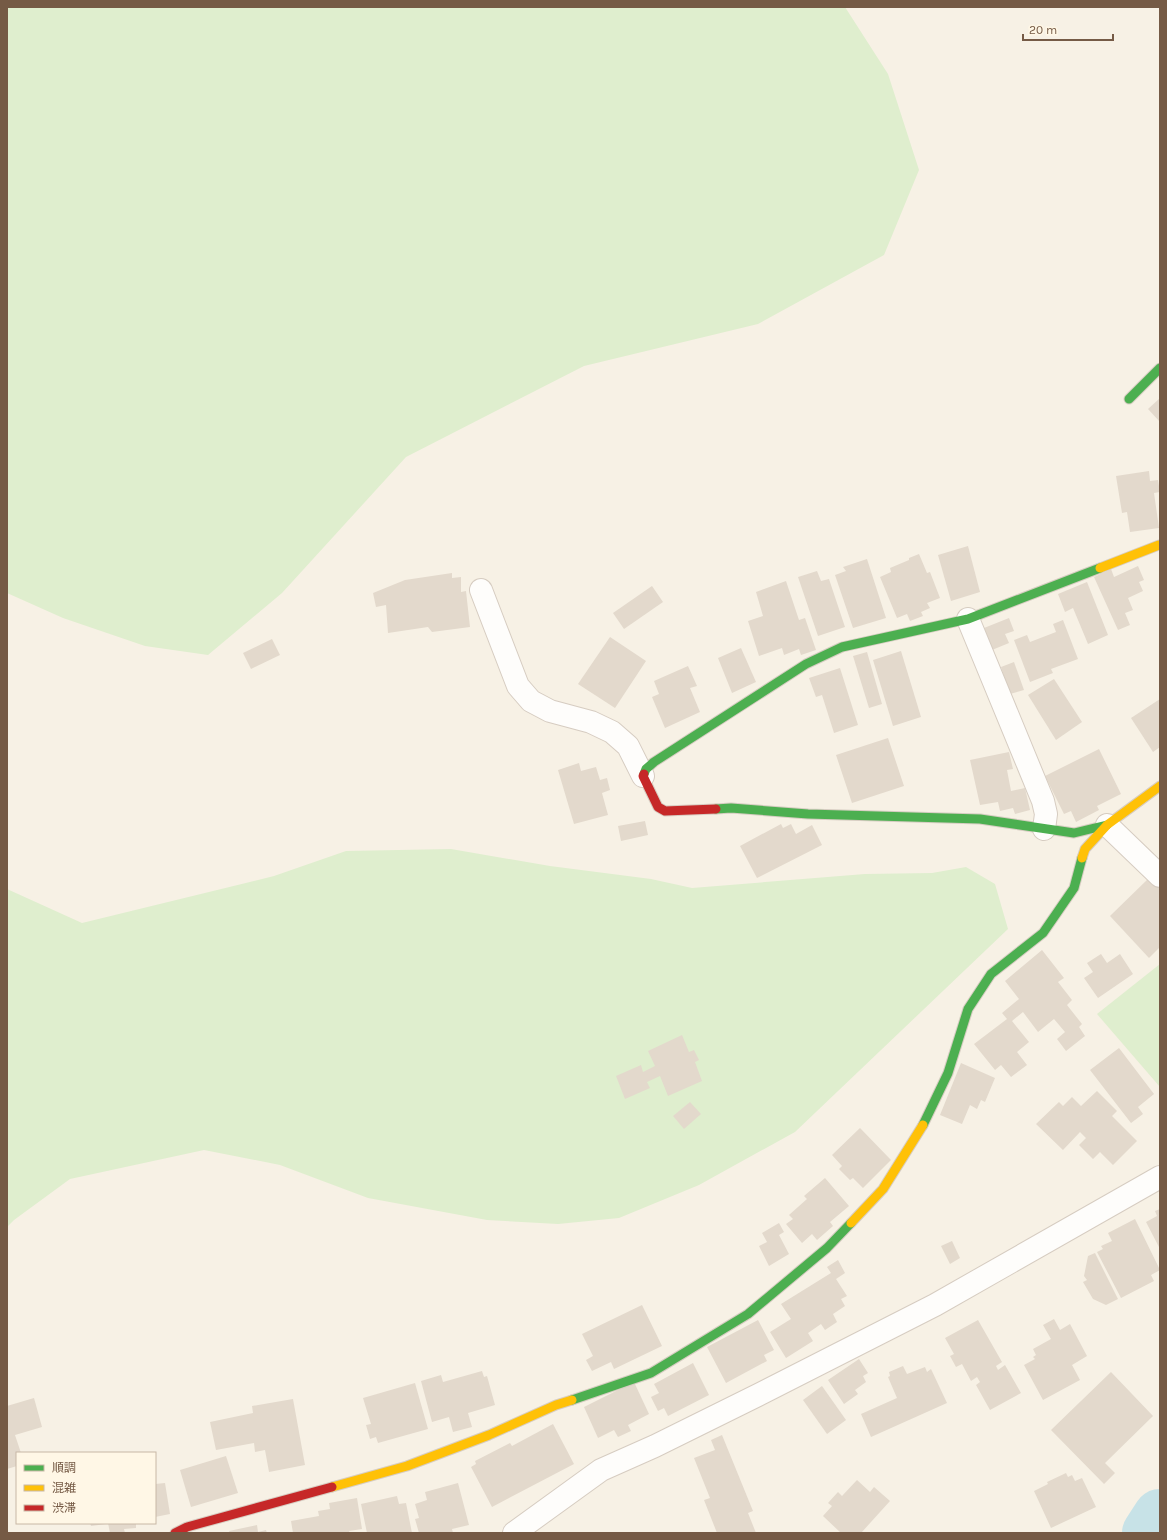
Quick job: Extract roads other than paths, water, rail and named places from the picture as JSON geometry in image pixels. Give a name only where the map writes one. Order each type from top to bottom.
[{"type":"street","points":[[1129,399],[1160,368]]},
{"type":"street","points":[[643,776],[646,769],[654,762],[806,664],[842,647],[968,619],[1159,545]]},
{"type":"street","points":[[481,590],[518,686],[531,701],[550,711],[591,722],[612,732],[628,746],[658,807],[665,811],[731,808],[808,814],[980,819],[1074,833],[1108,825]]},
{"type":"street","points":[[968,619],[1043,802],[1046,814],[1044,828]]},
{"type":"street","points":[[175,1533],[187,1527],[407,1466],[489,1435],[556,1405],[651,1373],[748,1314],[827,1248],[883,1189],[923,1124],[948,1073],[968,1009],[991,974],[1043,933],[1074,888],[1085,849],[1108,825],[1160,786]]},
{"type":"street","points":[[1108,825],[1160,876]]},
{"type":"street","points":[[514,1533],[601,1470],[655,1446],[760,1394],[935,1304],[1160,1177]]},
{"type":"waterway","points":[[1149,1533],[1160,1516]]}]
